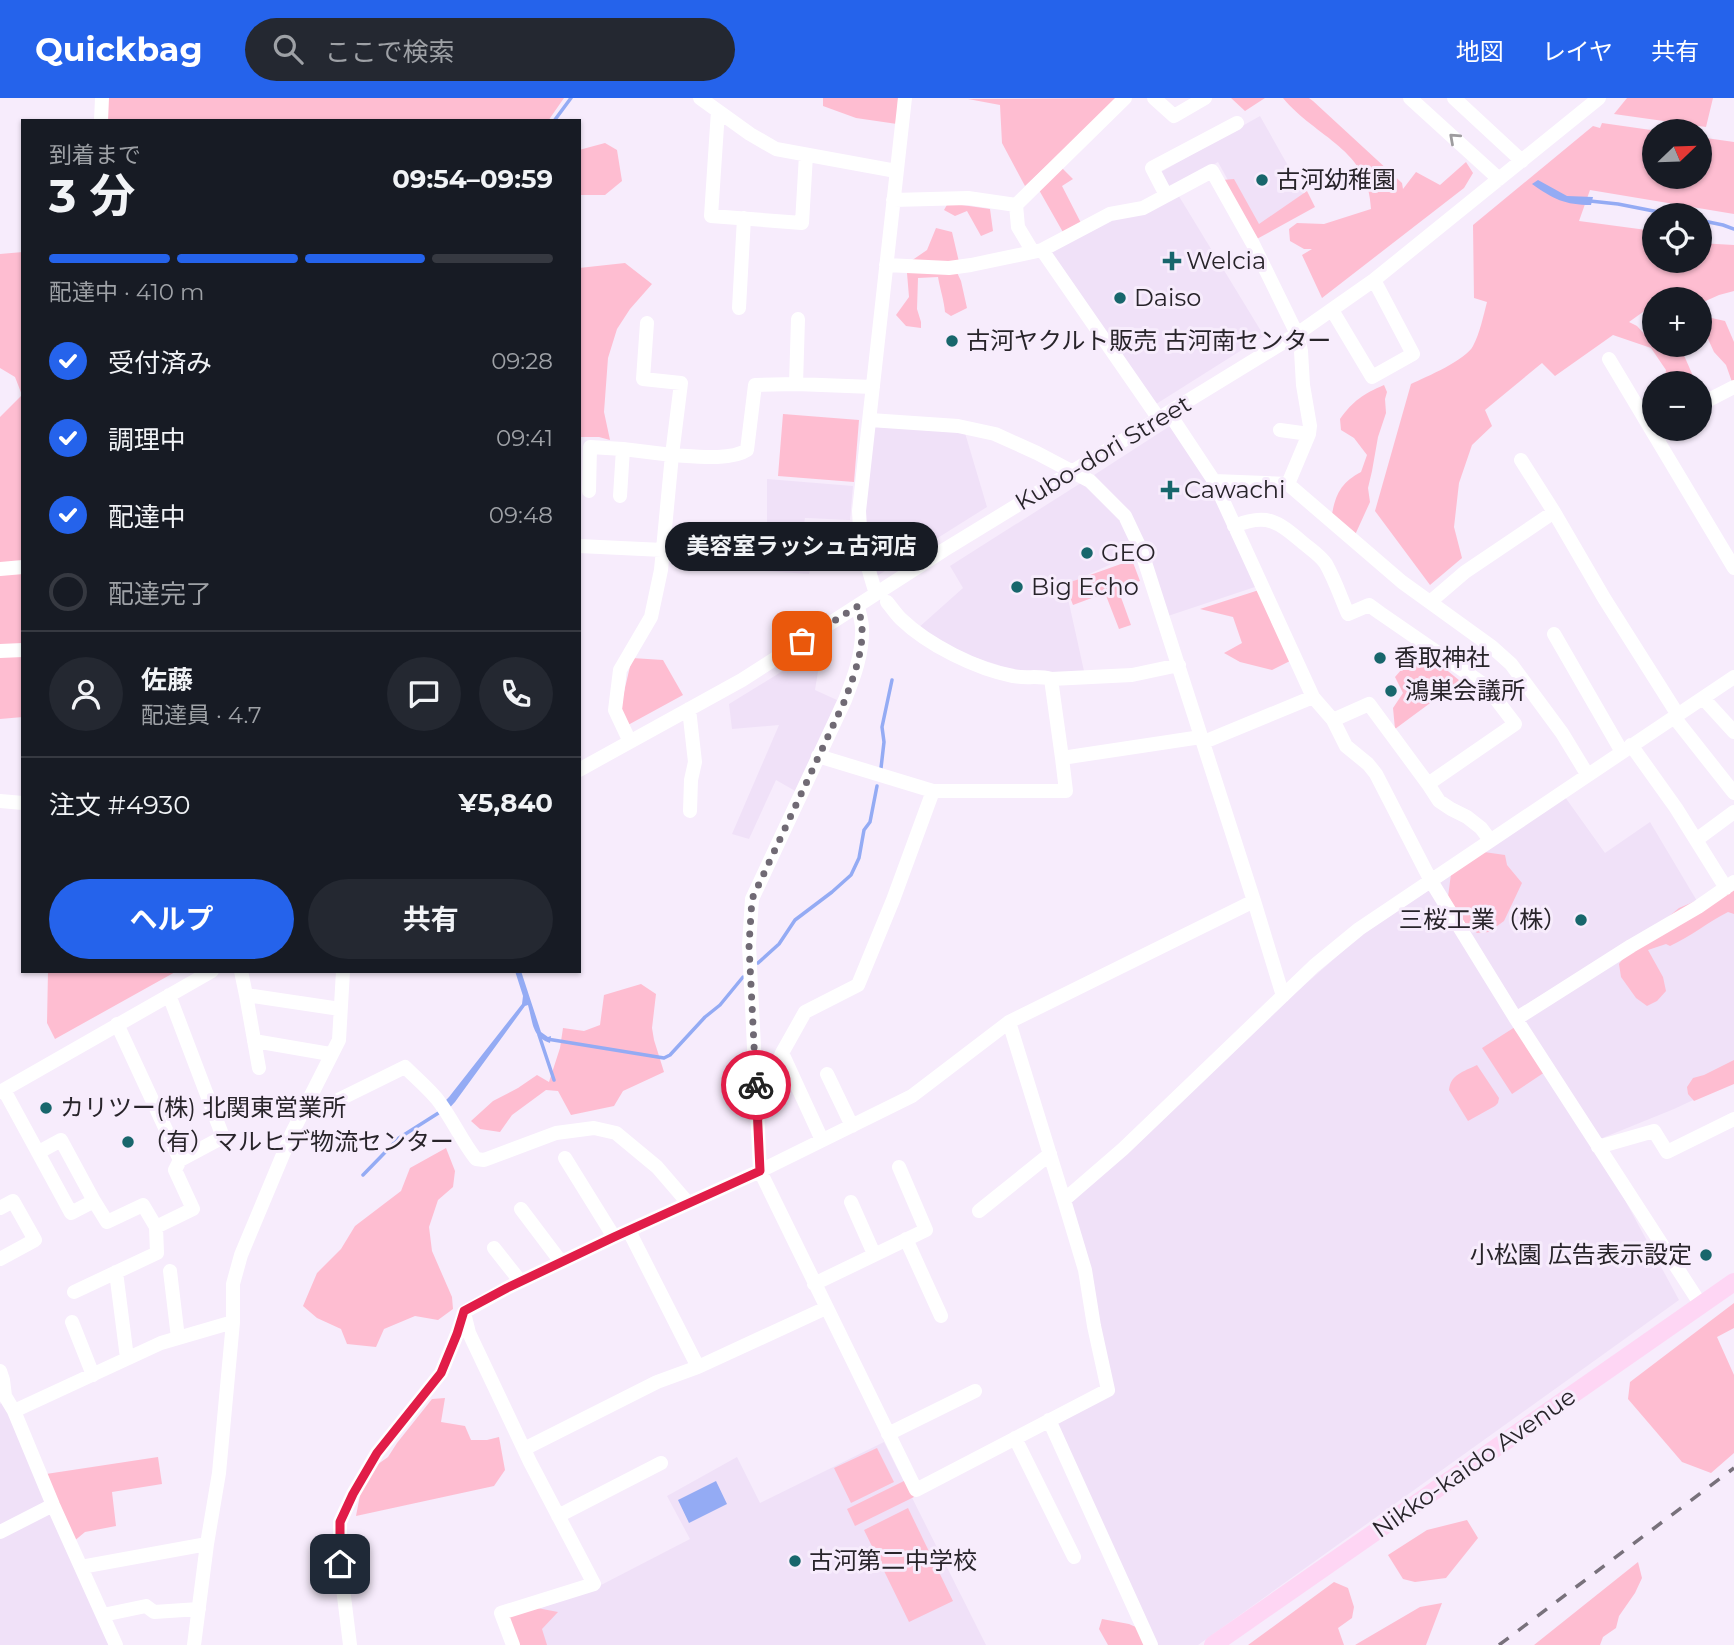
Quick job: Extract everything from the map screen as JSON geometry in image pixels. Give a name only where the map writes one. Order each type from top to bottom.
[{"type":"main road","name":"Nikko-kaido Avenue","points":[[1213,1645],[1734,1282]]},
{"type":"street","points":[[101,119],[102,98]]},
{"type":"street","points":[[700,98],[776,149],[896,171]]},
{"type":"street","points":[[905,98],[859,511],[864,555],[882,598],[920,635],[970,662],[1015,677],[1051,679],[1132,675],[1179,665]]},
{"type":"street","points":[[1125,98],[1016,205],[1017,227],[1213,481],[1313,697],[1333,720],[1346,746],[1376,774],[1431,881],[1516,1019],[1701,1305]]},
{"type":"street","points":[[1154,98],[1174,116],[1205,98]]},
{"type":"street","points":[[1410,98],[1499,179]]},
{"type":"street","points":[[1454,98],[1522,161]]},
{"type":"street","name":"Kubo-dori Street","points":[[581,769],[742,680],[858,606],[882,598],[944,550],[1297,334],[1374,281],[1522,161],[1590,101]]},
{"type":"street","points":[[718,111],[711,215],[802,223],[806,155]]},
{"type":"street","points":[[1166,195],[1152,168],[1237,123]]},
{"type":"street","points":[[886,265],[949,268],[1037,251],[1110,214],[1143,208],[1212,171],[1253,244],[1297,334],[1310,426],[1288,484]]},
{"type":"street","points":[[893,200],[968,198],[1016,205]]},
{"type":"street","points":[[739,308],[744,218]]},
{"type":"street","points":[[1332,310],[1372,377],[1413,354],[1374,281]]},
{"type":"street","points":[[796,384],[798,318]]},
{"type":"street","points":[[630,742],[615,710],[620,670],[651,617],[661,570],[681,383],[643,379],[647,323]]},
{"type":"street","points":[[1609,359],[1642,412]]},
{"type":"street","points":[[589,491],[590,447],[672,455],[741,454],[747,450],[755,385],[873,387]]},
{"type":"street","points":[[1712,398],[1734,387]]},
{"type":"street","points":[[870,420],[958,426],[995,434],[1090,481],[1125,516],[1141,550],[1179,665],[1283,996]]},
{"type":"street","points":[[1280,430],[1309,434]]},
{"type":"street","points":[[1660,441],[1734,568]]},
{"type":"street","points":[[620,496],[623,449]]},
{"type":"street","points":[[1521,460],[1676,716],[1734,793]]},
{"type":"street","points":[[1213,481],[1288,484],[1402,582],[1492,647],[1511,664],[1562,733],[1587,774]]},
{"type":"street","points":[[1430,602],[1465,572],[1554,512]]},
{"type":"street","points":[[1234,526],[1248,520],[1262,519],[1284,527],[1325,564],[1348,614],[1368,606],[1486,686],[1515,724],[1428,784]]},
{"type":"street","points":[[581,547],[663,550]]},
{"type":"street","points":[[0,569],[21,567]]},
{"type":"street","points":[[858,606],[862,627],[854,676],[752,899],[749,945],[760,1171],[916,1490],[1108,1390],[1085,1270],[1009,1022]]},
{"type":"street","points":[[1516,1019],[1730,885],[1676,808],[1627,748],[1554,634]]},
{"type":"street","points":[[0,651],[21,650]]},
{"type":"street","points":[[1064,1200],[1123,1149],[1314,967],[1359,929],[1734,677]]},
{"type":"street","points":[[818,756],[933,791],[1066,791],[1051,679]]},
{"type":"street","points":[[1062,758],[1202,739],[1313,697]]},
{"type":"street","points":[[1703,698],[1734,732]]},
{"type":"street","points":[[1333,720],[1369,704],[1439,801],[1467,817],[1481,828],[1490,841]]},
{"type":"street","points":[[689,709],[695,762],[691,780],[690,811]]},
{"type":"street","points":[[757,1111],[782,1054],[805,1012],[858,985],[933,791]]},
{"type":"street","points":[[0,801],[21,803]]},
{"type":"street","points":[[1696,840],[1734,812]]},
{"type":"street","points":[[350,1645],[340,1564],[340,1522],[377,1453],[441,1373],[464,1311],[561,1262],[760,1171],[912,1096],[1009,1022],[1254,901]]},
{"type":"street","points":[[94,1201],[71,1213],[39,1152],[2,1091],[208,973]]},
{"type":"street","points":[[242,973],[259,1068]]},
{"type":"street","points":[[194,1645],[219,1473],[233,1322],[233,1284],[241,1255],[292,1133],[338,1040],[344,973]]},
{"type":"street","points":[[156,1227],[193,1209],[174,1170],[180,1160],[223,1136],[169,995]]},
{"type":"street","points":[[246,995],[340,1009]]},
{"type":"street","points":[[117,1024],[180,1160]]},
{"type":"street","points":[[254,1041],[330,1055]]},
{"type":"street","points":[[782,1054],[822,1140]]},
{"type":"street","points":[[307,1106],[332,1103],[405,1067],[436,1098],[476,1159],[484,1160],[556,1133],[594,1128],[616,1133],[657,1167],[688,1203]]},
{"type":"street","points":[[827,1074],[852,1126]]},
{"type":"street","points":[[1598,1147],[1654,1131],[1667,1153],[1734,1119]]},
{"type":"street","points":[[39,1152],[61,1140],[107,1222],[143,1205],[156,1227],[157,1252],[74,1292]]},
{"type":"street","points":[[979,1211],[1050,1154]]},
{"type":"street","points":[[565,1158],[614,1237]]},
{"type":"street","points":[[814,1284],[926,1230],[899,1167]]},
{"type":"street","points":[[0,1208],[13,1202],[35,1240],[0,1259]]},
{"type":"street","points":[[851,1202],[874,1255]]},
{"type":"street","points":[[521,1209],[561,1262]]},
{"type":"street","points":[[629,1231],[698,1367]]},
{"type":"street","points":[[906,1239],[941,1315]]},
{"type":"street","points":[[494,1248],[520,1282]]},
{"type":"street","points":[[170,1271],[178,1338]]},
{"type":"street","points":[[116,1272],[127,1358]]},
{"type":"street","points":[[524,1449],[657,1382],[698,1367],[826,1308]]},
{"type":"street","points":[[464,1311],[469,1333],[524,1449],[594,1584],[501,1613],[513,1645]]},
{"type":"street","points":[[72,1322],[93,1375]]},
{"type":"street","points":[[14,1411],[161,1343],[233,1322]]},
{"type":"street","points":[[0,1371],[3,1380],[2,1397],[14,1411],[116,1645]]},
{"type":"street","points":[[888,1434],[975,1391]]},
{"type":"street","points":[[1049,1420],[1151,1645]]},
{"type":"street","points":[[1015,1438],[1074,1557]]},
{"type":"street","points":[[558,1516],[661,1463]]},
{"type":"street","points":[[0,1532],[53,1505]]},
{"type":"street","points":[[81,1567],[207,1544]]},
{"type":"street","points":[[103,1615],[146,1606],[153,1612],[199,1609]]},
{"type":"shaded area","points":[[102,98],[564,98],[549,119],[101,119]]},
{"type":"shaded area","points":[[823,98],[898,98],[897,124],[856,118],[823,106]]},
{"type":"shaded area","points":[[1119,98],[1025,186],[1002,143],[1000,105],[968,99]]},
{"type":"shaded area","points":[[1231,98],[1265,98],[1245,111]]},
{"type":"shaded area","points":[[1283,98],[1309,98],[1313,101],[1402,183],[1403,189],[1416,172],[1440,185],[1466,162],[1473,173],[1464,188],[1322,298],[1302,255],[1312,249],[1304,249],[1290,241],[1289,229],[1297,223],[1324,224],[1371,209],[1368,189],[1351,158]]},
{"type":"shaded area","points":[[1627,98],[1713,98],[1708,119],[1649,119],[1614,114]]},
{"type":"shaded area","name":"古河幼稚園","points":[[1260,116],[1309,203],[1257,233],[1218,162],[1171,189],[1161,172]]},
{"type":"shaded area","points":[[1602,123],[1642,129],[1642,189],[1712,189],[1712,139],[1734,142],[1734,214],[1712,210],[1712,203],[1668,203],[1590,190],[1579,221],[1642,229],[1642,273],[1712,273],[1712,244],[1734,245],[1734,291],[1712,298],[1712,287],[1642,287],[1642,313],[1629,322],[1642,332],[1642,345],[1613,335],[1555,376],[1542,363],[1485,410],[1492,426],[1472,445],[1459,483],[1454,527],[1462,558],[1430,585],[1375,511],[1411,384],[1462,357],[1478,336],[1487,302],[1474,298],[1473,225],[1593,126],[1600,128]]},
{"type":"shaded area","points":[[605,143],[617,150],[622,181],[605,195],[581,195],[581,149]]},
{"type":"shaded area","points":[[1062,168],[1073,179],[1062,186],[1081,223],[1064,234],[1039,190]]},
{"type":"shaded area","points":[[1234,179],[1259,224],[1307,191],[1315,207],[1255,240],[1222,180]]},
{"type":"shaded area","points":[[1177,193],[1264,336],[1153,406],[1048,251],[1111,219]]},
{"type":"shaded area","points":[[948,203],[990,209],[993,231],[981,236],[967,211],[955,216],[944,210]]},
{"type":"shaded area","points":[[936,228],[952,232],[959,262],[911,261],[927,250]]},
{"type":"shaded area","points":[[21,252],[21,392],[15,377],[0,368],[0,254]]},
{"type":"shaded area","points":[[625,263],[652,284],[617,329],[608,358],[604,412],[610,440],[581,437],[581,268]]},
{"type":"shaded area","points":[[953,264],[961,281],[967,308],[951,316],[945,312],[938,277],[918,278],[917,309],[921,328],[906,326],[896,315],[909,297],[907,273],[903,269]]},
{"type":"shaded area","points":[[1712,318],[1725,321],[1734,342],[1734,381],[1732,382],[1726,365],[1714,352]]},
{"type":"shaded area","points":[[1657,357],[1685,357],[1691,371],[1666,371]]},
{"type":"shaded area","points":[[1384,385],[1387,392],[1386,413],[1378,437],[1368,488],[1370,502],[1355,535],[1332,514],[1341,489],[1361,472],[1367,455],[1354,438],[1341,430],[1340,419],[1359,399]]},
{"type":"shaded area","points":[[21,396],[21,717],[0,719],[0,417]]},
{"type":"shaded area","points":[[783,414],[859,420],[854,482],[778,476]]},
{"type":"shaded area","points":[[1173,424],[1211,482],[1258,586],[1168,616],[1146,550],[1091,477]]},
{"type":"shaded area","points":[[875,425],[965,433],[987,507],[877,576],[867,550],[864,506]]},
{"type":"shaded area","points":[[767,479],[853,486],[850,520],[805,518],[802,537],[816,549],[809,574],[764,571]]},
{"type":"shaded area","points":[[1084,481],[1122,518],[1138,552],[1065,585],[1084,671],[1054,673],[1014,670],[967,655],[917,629],[963,588],[950,566]]},
{"type":"shaded area","points":[[1132,560],[1140,581],[1118,589],[1131,625],[1119,629],[1105,593],[1073,605],[1065,584]]},
{"type":"shaded area","points":[[1259,590],[1292,660],[1272,670],[1240,662],[1224,653],[1242,643],[1233,617],[1200,609]]},
{"type":"shaded area","points":[[1420,648],[1460,681],[1395,729],[1393,708],[1403,693],[1395,677]]},
{"type":"shaded area","points":[[807,656],[820,660],[815,690],[837,700],[797,792],[776,780],[749,839],[732,834],[779,725],[732,729],[729,704]]},
{"type":"shaded area","points":[[632,658],[663,660],[683,695],[628,725],[620,709]]},
{"type":"shaded area","points":[[1565,797],[1605,853],[1650,822],[1697,901],[1518,1009],[1437,882]]},
{"type":"shaded area","points":[[1484,852],[1505,855],[1507,865],[1522,883],[1504,921],[1489,932],[1477,933],[1463,921],[1448,897],[1451,874]]},
{"type":"shaded area","points":[[1734,888],[1734,914],[1728,912],[1670,946],[1666,944],[1648,950],[1663,977],[1666,991],[1657,1001],[1647,1006],[1636,998],[1621,977],[1619,964],[1639,936],[1679,908]]},
{"type":"shaded area","points":[[1734,889],[1734,1081],[1600,1139],[1522,1019]]},
{"type":"shaded area","points":[[1429,890],[1606,1165],[1679,1300],[1198,1645],[1157,1645],[1055,1420],[1110,1390],[1071,1201],[1266,1019],[1360,936]]},
{"type":"shaded area","points":[[48,973],[173,973],[55,1039],[47,1023]]},
{"type":"shaded area","points":[[641,984],[656,994],[652,1028],[664,1072],[623,1091],[614,1106],[571,1115],[558,1091],[546,1090],[512,1115],[500,1132],[480,1129],[471,1121],[493,1101],[537,1075],[549,1082],[560,1048],[563,1028],[584,1031],[600,1025],[604,995]]},
{"type":"shaded area","points":[[1515,1027],[1545,1072],[1512,1094],[1482,1048]]},
{"type":"shaded area","points":[[1734,1060],[1734,1084],[1694,1101],[1688,1094],[1687,1087],[1693,1078]]},
{"type":"shaded area","points":[[1477,1065],[1499,1098],[1495,1106],[1468,1121],[1449,1090],[1455,1077]]},
{"type":"shaded area","points":[[446,1148],[455,1171],[453,1187],[438,1200],[429,1227],[432,1251],[452,1297],[453,1309],[438,1320],[415,1316],[384,1329],[376,1347],[347,1344],[341,1329],[317,1318],[303,1306],[317,1273],[341,1249],[355,1226],[401,1191],[410,1168]]},
{"type":"shaded area","points":[[1734,1303],[1734,1328],[1717,1337],[1734,1375],[1734,1453],[1711,1473],[1682,1462],[1628,1399],[1630,1382]]},
{"type":"shaded area","points":[[445,1398],[441,1422],[465,1426],[471,1440],[499,1437],[505,1470],[494,1486],[356,1516],[364,1474],[388,1457],[432,1399]]},
{"type":"shaded area","points":[[3,1402],[48,1503],[0,1528],[0,1404]]},
{"type":"shaded area","name":"古河第二中学校","points":[[884,1442],[986,1645],[523,1645],[513,1619],[603,1584],[690,1539],[667,1496],[737,1457],[760,1503]]},
{"type":"shaded area","points":[[877,1448],[894,1482],[851,1503],[834,1468]]},
{"type":"shaded area","points":[[158,1457],[162,1484],[112,1492],[116,1526],[85,1532],[73,1542],[46,1474]]},
{"type":"shaded area","points":[[906,1480],[914,1497],[855,1526],[847,1509]]},
{"type":"shaded area","points":[[908,1508],[953,1601],[909,1622],[864,1530]]},
{"type":"shaded area","points":[[50,1513],[109,1645],[0,1645],[0,1538]]},
{"type":"shaded area","points":[[1467,1520],[1478,1538],[1446,1578],[1415,1582],[1403,1579],[1388,1555],[1427,1530]]},
{"type":"shaded area","points":[[1638,1562],[1642,1578],[1619,1616],[1616,1628],[1603,1637],[1600,1645],[1534,1645]]},
{"type":"shaded area","points":[[1334,1582],[1348,1588],[1354,1607],[1352,1618],[1338,1628],[1344,1645],[1248,1645]]},
{"type":"shaded area","points":[[1442,1603],[1426,1645],[1355,1645],[1420,1607]]},
{"type":"shaded area","points":[[532,1607],[558,1612],[542,1629],[547,1645],[518,1645],[508,1617]]},
{"type":"shaded area","points":[[1102,1619],[1138,1628],[1146,1645],[1108,1645],[1099,1629]]},
{"type":"water","points":[[1538,180],[1567,196],[1593,197],[1591,205],[1574,204],[1553,197],[1532,184]]},
{"type":"water","points":[[516,973],[522,973],[541,1032],[551,1036],[550,1043],[536,1033],[528,1005],[525,1006],[443,1115],[437,1109],[522,1004],[523,996]]},
{"type":"water","points":[[716,1481],[727,1504],[689,1523],[678,1500]]},
{"type":"waterway","points":[[555,119],[571,98]]},
{"type":"waterway","points":[[1590,201],[1642,209]]},
{"type":"waterway","points":[[1712,223],[1734,229]]},
{"type":"waterway","points":[[881,768],[884,742],[882,727],[892,680]]},
{"type":"waterway","points":[[758,963],[779,944],[795,920],[851,875],[859,858],[864,830],[870,822],[877,786]]},
{"type":"waterway","points":[[547,1039],[664,1058],[720,1005],[743,977]]},
{"type":"waterway","points":[[539,1035],[554,1080]]},
{"type":"waterway","points":[[363,1175],[399,1138],[440,1112]]},
{"type":"railway","points":[[1499,1645],[1734,1468]]},
{"type":"way so far","points":[[756,1085],[749,945],[752,899],[854,676],[862,627],[858,606],[802,641]]},
{"type":"place","name":"古河幼稚園","points":[[1262,180]]},
{"type":"place","name":"Welcia","points":[[1172,261]]},
{"type":"place","name":"Daiso","points":[[1120,298]]},
{"type":"place","name":"古河ヤクルト販売 古河南センター","points":[[952,341]]},
{"type":"place","name":"Cawachi","points":[[1170,490]]},
{"type":"place","name":"GEO","points":[[1087,553]]},
{"type":"place","name":"Big Echo","points":[[1017,587]]},
{"type":"place","name":"美容室ラッシュ古河店","points":[[802,641]]},
{"type":"place","name":"香取神社","points":[[1380,658]]},
{"type":"place","name":"鴻巣会議所","points":[[1391,691]]},
{"type":"place","name":"三桜工業（株）","points":[[1581,920]]},
{"type":"place","name":"カリツー(株) 北関東営業所","points":[[46,1108]]},
{"type":"place","name":"（有）マルヒデ物流センター","points":[[128,1142]]},
{"type":"place","name":"小松園 広告表示設定","points":[[1706,1255]]},
{"type":"place","name":"古河第二中学校","points":[[795,1561]]},
{"type":"route","points":[[340,1564],[340,1522],[353,1494],[377,1453],[441,1373],[464,1311],[614,1237],[760,1171],[756,1085]]}]
